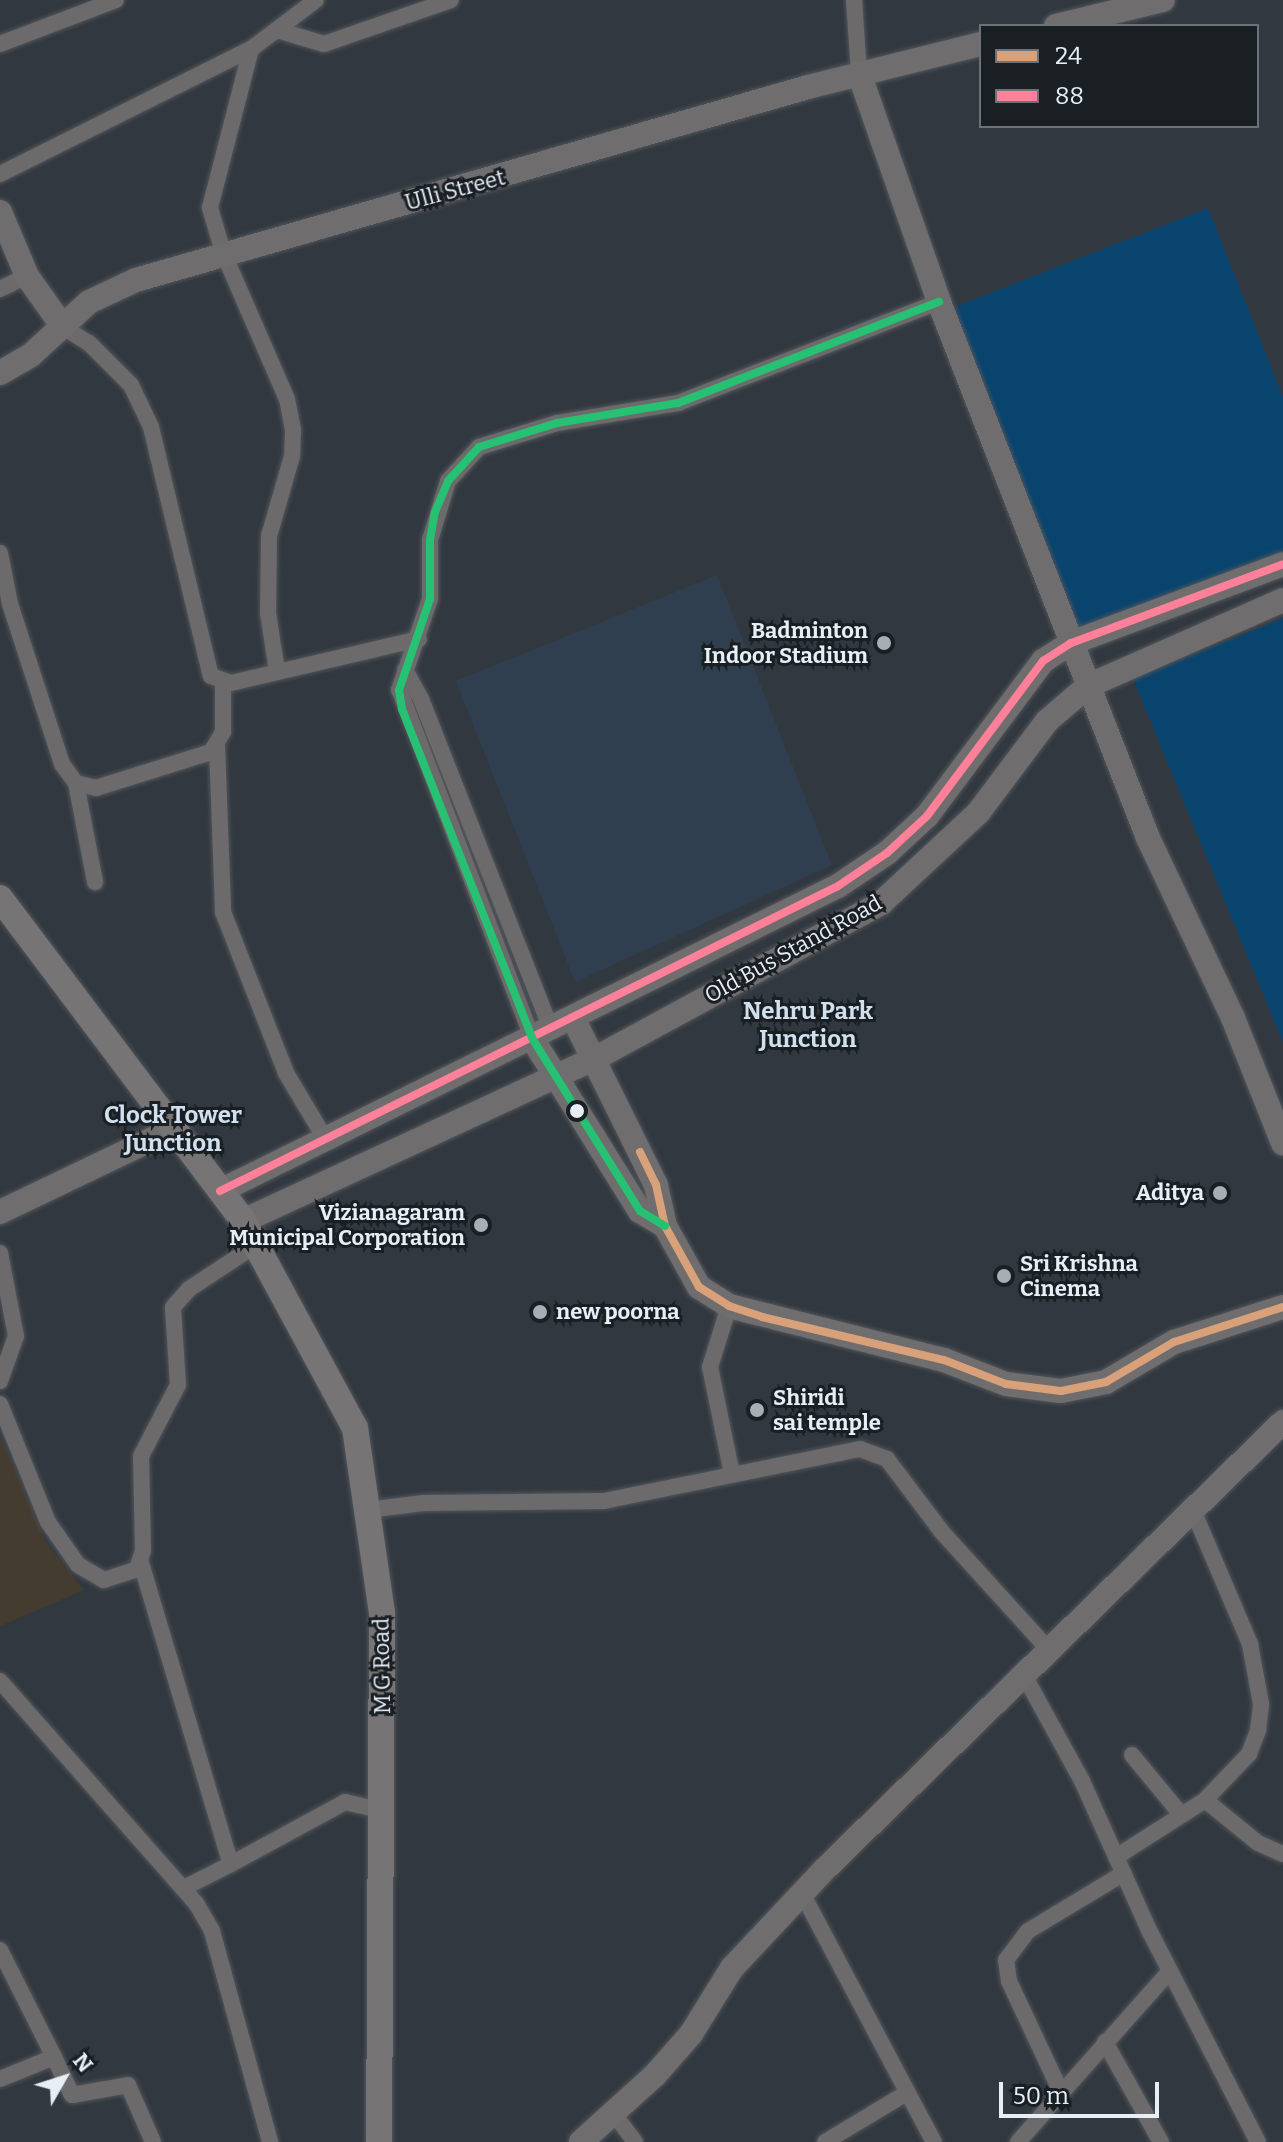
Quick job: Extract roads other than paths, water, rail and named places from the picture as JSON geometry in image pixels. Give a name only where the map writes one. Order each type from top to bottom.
[{"type":"main road","name":"M G Road","points":[[0,898],[243,1221],[355,1428],[382,1613],[379,2142]]},
{"type":"street","points":[[0,174],[251,49],[316,0]]},
{"type":"street","points":[[277,30],[324,44],[451,0]]},
{"type":"street","points":[[854,0],[859,73],[939,302],[1088,686],[1213,983],[1233,1018],[1283,1143]]},
{"type":"street","points":[[1064,24],[1154,1]]},
{"type":"street","points":[[0,44],[106,2]]},
{"type":"street","name":"Ulli Street","points":[[0,373],[31,355],[105,292],[223,252],[507,176],[859,73],[979,44]]},
{"type":"street","points":[[251,49],[211,194],[214,228],[271,355],[293,431],[292,456],[269,536],[268,613],[277,671]]},
{"type":"street","points":[[0,212],[27,276],[63,327],[89,343],[131,385],[151,427],[184,546],[206,666],[223,683],[223,732],[217,745],[201,758],[96,788],[76,783]]},
{"type":"street","points":[[0,289],[27,276]]},
{"type":"street","points":[[665,1226],[640,1211],[553,1077],[542,1036],[402,709],[399,690],[419,639],[430,599],[430,540],[435,512],[448,481],[479,447],[557,423],[678,403],[939,302]]},
{"type":"street","points":[[0,553],[10,604],[62,764],[76,783],[95,882]]},
{"type":"street","name":"Old Bus Stand Road","points":[[220,1191],[542,1036],[838,886],[887,853],[944,795],[1027,680],[1071,643],[1283,564]]},
{"type":"street","name":"Old Bus Stand Road","points":[[243,1221],[594,1059],[881,903],[978,813],[1047,721],[1088,686],[1283,600]]},
{"type":"street","points":[[223,683],[419,639]]},
{"type":"street","points":[[217,745],[223,912],[286,1073],[326,1140]]},
{"type":"street","points":[[574,1020],[656,1185],[665,1226],[699,1287],[729,1306],[944,1360],[1006,1384],[1061,1391],[1106,1382],[1174,1342],[1283,1307]]},
{"type":"street","points":[[0,1212],[173,1129]]},
{"type":"street","points":[[231,1864],[141,1563],[141,1456],[178,1385],[173,1307],[189,1289],[256,1245]]},
{"type":"street","points":[[0,1253],[16,1336],[0,1381]]},
{"type":"street","points":[[729,1306],[710,1367],[732,1474]]},
{"type":"street","points":[[0,1404],[48,1522],[78,1565],[104,1580],[128,1574],[141,1563]]},
{"type":"street","points":[[581,2142],[614,2114],[691,2034],[732,1968],[802,1893],[1283,1422]]},
{"type":"street","points":[[367,1510],[424,1503],[604,1501],[847,1450],[874,1452],[887,1459],[942,1532],[1049,1650]]},
{"type":"street","points":[[1116,1857],[1180,1813],[1205,1800],[1249,1754],[1261,1704],[1250,1644],[1192,1508]]},
{"type":"street","points":[[1024,1675],[1258,2142]]},
{"type":"street","points":[[0,1681],[186,1887],[212,1931],[270,2142]]},
{"type":"street","points":[[1132,1755],[1180,1813]]},
{"type":"street","points":[[1205,1800],[1258,1843],[1283,1854]]},
{"type":"street","points":[[186,1887],[345,1802],[383,1811]]},
{"type":"street","points":[[1060,2090],[1009,1981],[1006,1960],[1028,1931],[1124,1873]]},
{"type":"street","points":[[802,1893],[905,2094],[934,2142]]},
{"type":"street","points":[[0,1950],[72,2095],[128,2085],[153,2142]]},
{"type":"street","points":[[1018,2142],[1060,2090],[1170,1971]]},
{"type":"street","points":[[1105,2042],[1161,2142]]},
{"type":"street","points":[[0,2079],[54,2057]]},
{"type":"street","points":[[825,2142],[905,2094]]},
{"type":"street","points":[[614,2114],[635,2142]]},
{"type":"place","name":"Badminton Indoor Stadium","points":[[884,643]]},
{"type":"place","name":"Aditya","points":[[1220,1193]]},
{"type":"place","name":"Vizianagaram Municipal Corporation","points":[[481,1225]]},
{"type":"place","name":"Sri Krishna Cinema","points":[[1004,1276]]},
{"type":"place","name":"new poorna","points":[[540,1312]]},
{"type":"place","name":"Shiridi sai temple","points":[[757,1410]]},
{"type":"district","name":"Nehru Park Junction","points":[[808,1026]]},
{"type":"district","name":"Clock Tower Junction","points":[[173,1130]]}]
